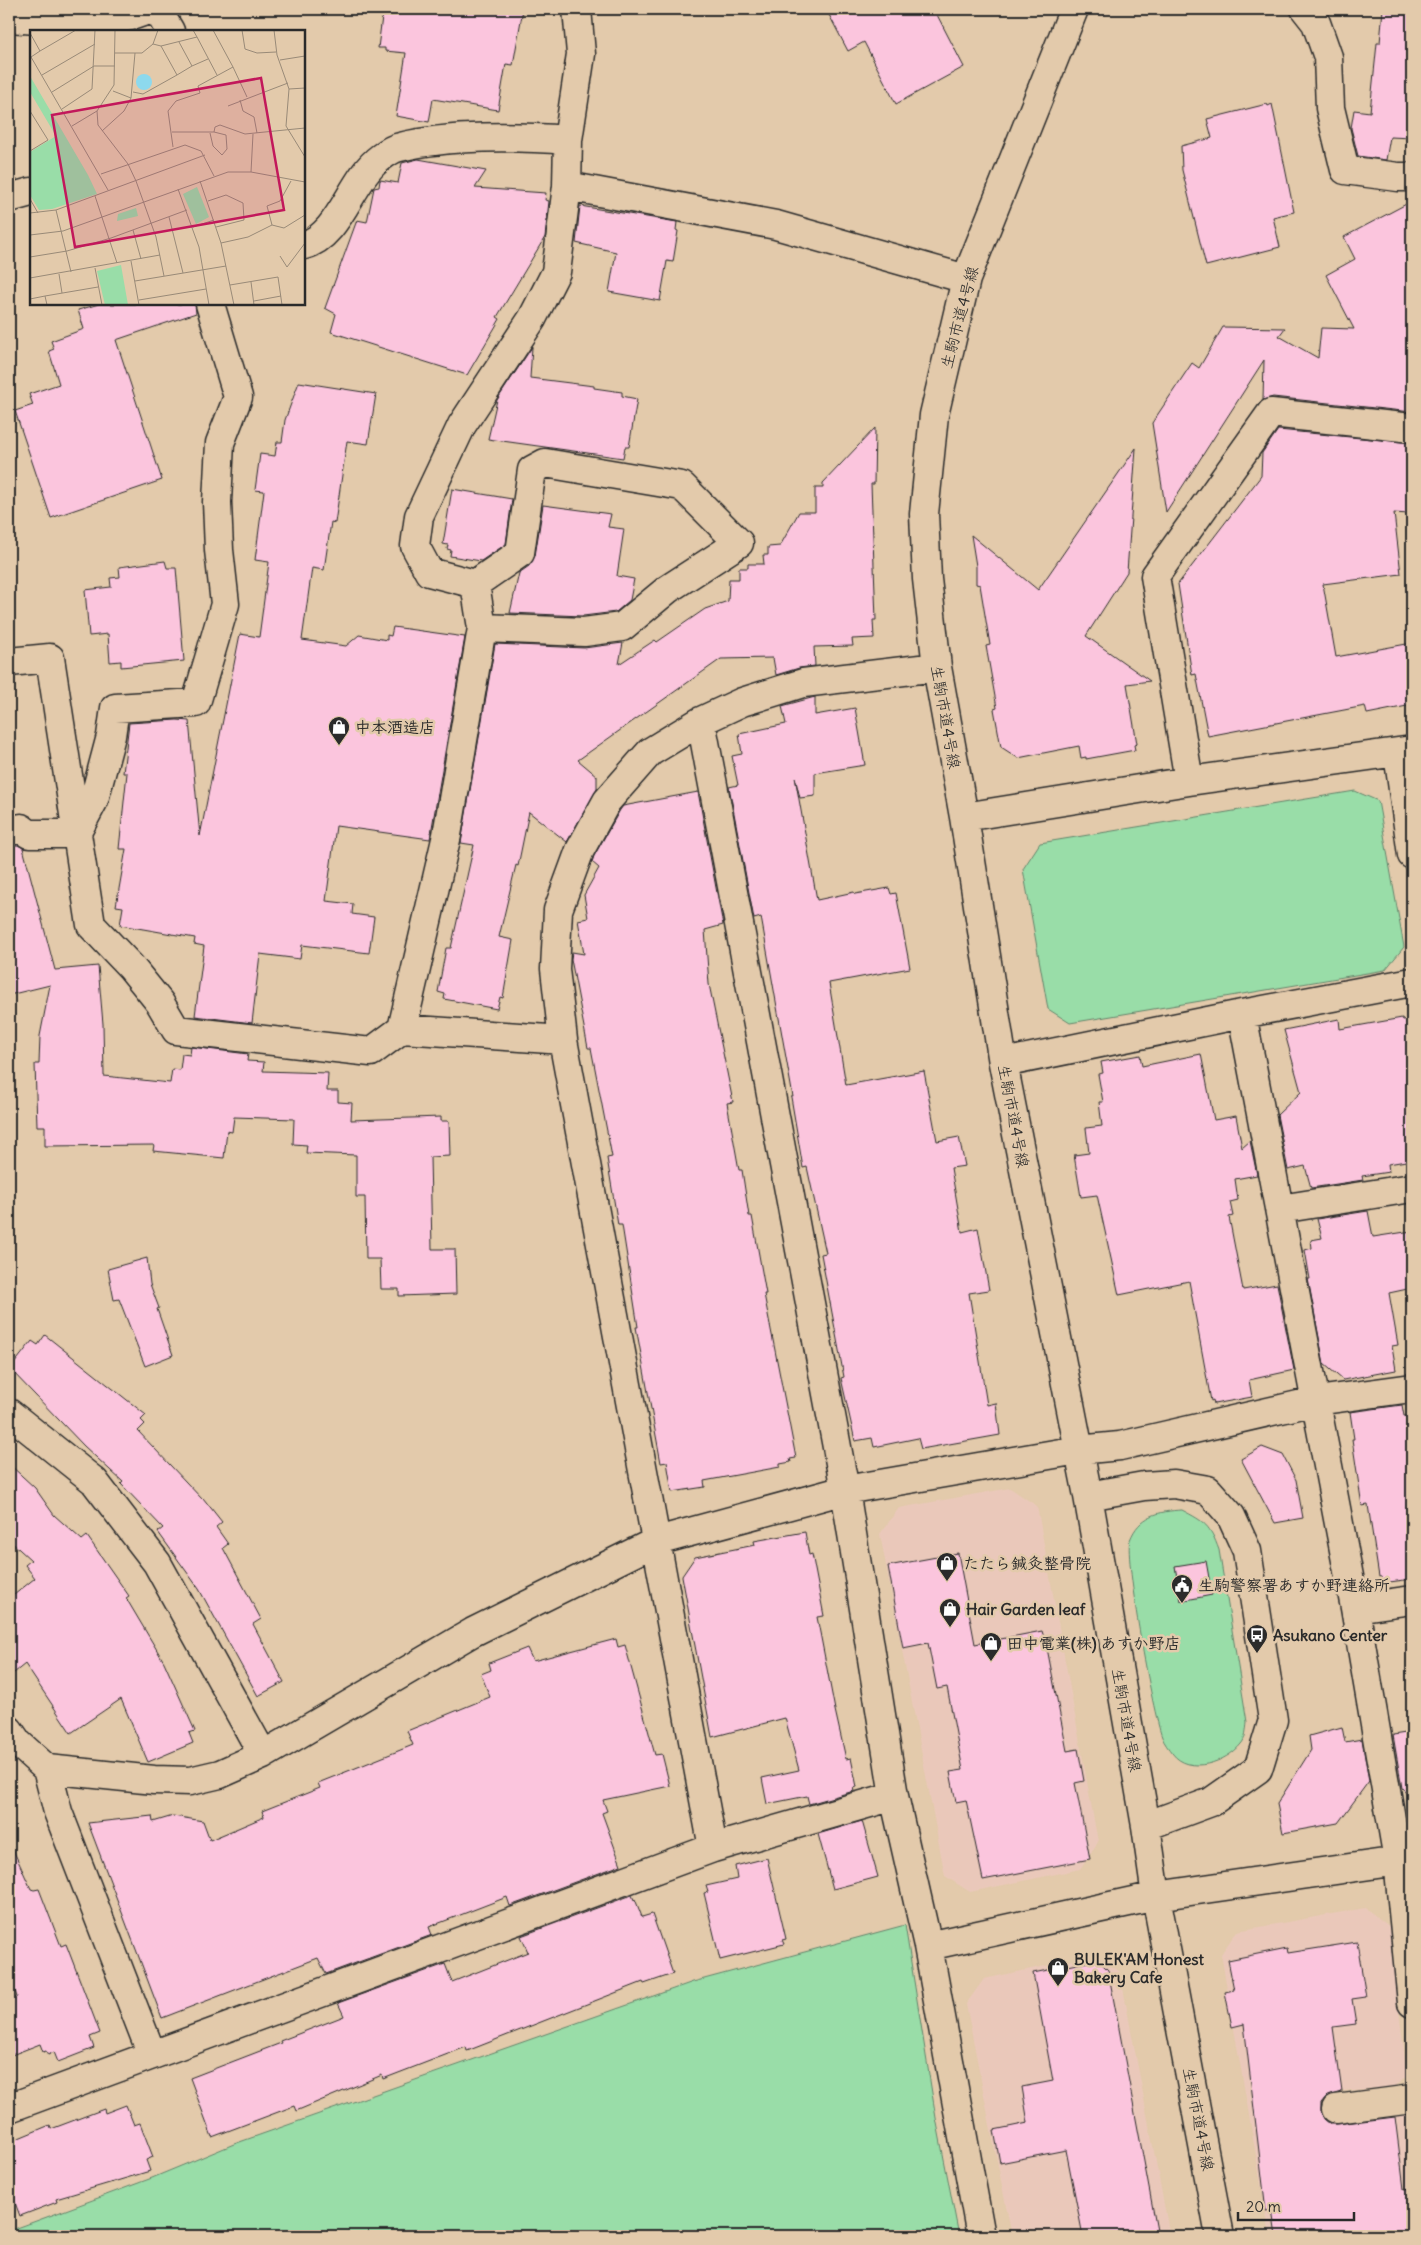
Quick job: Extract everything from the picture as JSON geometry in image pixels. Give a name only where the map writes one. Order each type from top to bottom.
[{"type":"street","points":[[9,18],[93,24],[131,16],[151,9]]},
{"type":"street","points":[[157,9],[169,30]]},
{"type":"street","points":[[482,628],[584,632],[622,627],[668,588],[739,543],[682,486],[546,463],[532,470],[520,553],[475,584],[429,572],[415,546],[419,516],[462,425],[532,319],[556,272],[567,186],[568,140],[581,54],[577,9]]},
{"type":"street","name":"生駒市道4号線","points":[[1074,9],[966,278],[934,415],[924,514],[927,579],[937,667],[964,817],[1003,1063],[1088,1496],[1146,1826],[1156,1896],[1220,2236]]},
{"type":"street","points":[[1306,9],[1316,23],[1328,57],[1330,108],[1344,170],[1398,178],[1412,177]]},
{"type":"street","points":[[305,245],[315,243],[342,211],[355,189],[379,159],[398,147],[452,140],[538,138],[568,140]]},
{"type":"street","points":[[567,186],[776,225],[966,278]]},
{"type":"street","points":[[9,198],[30,192]]},
{"type":"street","points":[[76,834],[94,800],[111,736],[115,708],[196,702],[225,604],[219,550],[217,502],[220,443],[238,397],[210,305]]},
{"type":"street","points":[[1189,781],[1156,576],[1271,412],[1412,428]]},
{"type":"street","points":[[9,662],[50,658],[91,925],[137,974],[160,1003],[176,1030],[371,1052],[402,1029],[447,835],[482,628],[475,584]]},
{"type":"street","points":[[713,1848],[562,1040],[555,970],[558,910],[580,850],[607,801],[650,752],[701,720],[742,702],[803,683],[937,667]]},
{"type":"street","points":[[701,720],[845,1490],[894,1796],[928,1946],[981,2236]]},
{"type":"street","points":[[964,817],[1189,781],[1405,752],[1412,855]]},
{"type":"street","points":[[9,831],[21,828],[28,834],[76,834]]},
{"type":"street","points":[[1003,1063],[1242,1014],[1412,982]]},
{"type":"street","points":[[1242,1014],[1405,1859],[1412,2003]]},
{"type":"street","points":[[402,1029],[562,1040]]},
{"type":"street","points":[[1280,1209],[1412,1188]]},
{"type":"street","points":[[47,1769],[118,1777],[190,1781],[220,1774],[262,1755],[473,1632],[657,1541],[845,1490],[1078,1450],[1120,1446],[1316,1401],[1412,1388]]},
{"type":"street","points":[[9,1413],[94,1482],[157,1563],[262,1755]]},
{"type":"street","points":[[1088,1496],[1144,1486],[1174,1484],[1208,1490],[1231,1516],[1247,1550],[1273,1720],[1258,1768],[1211,1802],[1146,1826]]},
{"type":"street","points":[[1356,1608],[1412,1600]]},
{"type":"street","points":[[9,1730],[18,1743],[47,1769],[58,1812],[152,2055]]},
{"type":"street","points":[[9,2108],[713,1848],[894,1796]]},
{"type":"street","points":[[928,1946],[1156,1896],[1405,1859]]},
{"type":"street","points":[[1336,2109],[1412,2098]]},
{"type":"shaded area","points":[[1010,1488],[1037,1506],[1098,1842],[1080,1869],[970,1892],[945,1876],[880,1534],[899,1508]]},
{"type":"shaded area","points":[[1365,1908],[1389,1926],[1407,2077],[1393,2087],[1327,2092],[1332,2124],[1343,2115],[1401,2109],[1412,2116],[1412,2236],[1270,2236],[1221,1954],[1237,1931]]},
{"type":"shaded area","points":[[1097,1955],[1120,1972],[1170,2236],[1012,2236],[966,2004],[984,1979]]},
{"type":"green space","points":[[1355,791],[1378,801],[1404,947],[1385,970],[1070,1023],[1048,1009],[1023,869],[1040,843]]},
{"type":"green space","points":[[1182,1510],[1206,1525],[1213,1535],[1219,1550],[1247,1722],[1244,1739],[1235,1750],[1217,1761],[1198,1765],[1188,1764],[1179,1760],[1169,1750],[1162,1737],[1152,1699],[1140,1636],[1129,1552],[1130,1540],[1144,1520],[1165,1512]]},
{"type":"green space","points":[[905,1925],[936,2118],[959,2236],[9,2236],[9,2231],[152,2178],[234,2144],[693,1982]]},
{"type":"building","points":[[383,9],[407,9],[429,13],[429,9],[450,13],[450,9],[523,9],[513,65],[506,64],[498,110],[433,99],[429,122],[396,116],[406,53],[385,51],[385,48],[378,48]]},
{"type":"building","points":[[826,9],[934,9],[964,67],[896,104],[864,42],[848,51]]},
{"type":"building","points":[[1383,9],[1412,9],[1412,138],[1390,137],[1386,160],[1358,156],[1351,128],[1354,110],[1370,112],[1377,43],[1380,43]]},
{"type":"building","points":[[1267,104],[1268,106],[1272,104],[1294,212],[1273,217],[1280,247],[1206,266],[1182,170],[1181,146],[1212,138],[1207,119]]},
{"type":"building","points":[[418,159],[486,171],[475,188],[546,193],[545,200],[549,201],[545,237],[497,317],[500,319],[467,375],[331,332],[336,314],[325,308],[357,220],[367,222],[374,188],[379,187],[380,180],[398,183],[402,163]]},
{"type":"building","points":[[1412,201],[1412,412],[1273,397],[1263,400],[1264,360],[1166,512],[1152,423],[1192,363],[1199,368],[1223,327],[1285,328],[1279,336],[1318,358],[1321,328],[1354,329],[1326,275],[1355,259],[1344,237]]},
{"type":"building","points":[[580,206],[677,222],[676,230],[678,231],[673,262],[667,261],[660,301],[609,292],[616,252],[576,243]]},
{"type":"building","points":[[96,305],[195,305],[196,313],[116,340],[162,480],[51,518],[15,411],[33,405],[29,394],[59,384],[49,351],[54,349],[51,341],[84,329],[78,310]]},
{"type":"building","points":[[532,347],[530,378],[594,386],[594,388],[622,392],[622,396],[637,399],[629,447],[625,447],[623,458],[488,439],[497,400]]},
{"type":"building","points":[[299,382],[376,394],[368,444],[347,441],[335,523],[331,522],[324,570],[312,568],[302,640],[346,646],[359,635],[387,640],[387,635],[391,636],[393,627],[465,637],[430,839],[336,826],[326,901],[353,904],[352,914],[374,917],[369,953],[302,945],[300,959],[260,954],[252,1023],[195,1016],[204,946],[194,944],[195,938],[120,925],[123,907],[116,906],[126,849],[119,849],[127,773],[123,773],[129,723],[189,721],[200,836],[240,634],[259,637],[269,562],[255,560],[264,491],[255,490],[260,454],[275,456],[277,442],[282,442],[285,420]]},
{"type":"building","points":[[875,428],[874,484],[871,484],[876,620],[873,620],[874,638],[852,639],[853,646],[814,647],[815,666],[799,668],[776,675],[773,658],[721,659],[578,760],[597,776],[597,789],[567,842],[529,812],[518,866],[516,865],[499,937],[513,940],[503,998],[500,997],[497,1009],[444,999],[445,994],[438,992],[446,948],[451,948],[474,845],[461,843],[495,644],[584,648],[623,643],[619,664],[655,640],[657,642],[705,609],[728,601],[729,579],[739,579],[739,568],[748,568],[748,564],[764,564],[763,555],[768,555],[768,547],[780,546],[799,512],[815,512],[815,488],[823,488],[823,483]]},
{"type":"building","points":[[1278,430],[1412,443],[1409,483],[1412,483],[1409,514],[1394,513],[1401,574],[1323,584],[1336,657],[1412,643],[1412,705],[1367,714],[1365,706],[1208,736],[1196,674],[1192,675],[1178,584],[1261,476],[1262,453]]},
{"type":"building","points":[[1136,448],[1127,572],[1086,636],[1150,681],[1127,684],[1137,744],[1134,745],[1135,750],[1086,759],[1086,757],[1081,758],[1079,746],[1018,758],[1001,747],[994,709],[997,708],[986,646],[990,645],[980,585],[976,584],[976,566],[971,535],[1038,590]]},
{"type":"building","points":[[452,489],[512,499],[506,544],[481,561],[450,556],[451,550],[447,549],[448,545],[443,544]]},
{"type":"building","points":[[543,505],[611,514],[608,527],[624,529],[617,576],[634,579],[630,600],[616,612],[583,616],[510,613],[519,573],[529,566],[535,556]]},
{"type":"building","points":[[165,561],[167,568],[176,568],[184,661],[121,667],[121,661],[110,662],[108,634],[89,636],[85,590],[111,587],[110,578],[120,577],[119,567]]},
{"type":"building","points":[[815,697],[815,715],[855,708],[865,765],[815,773],[815,796],[800,798],[795,777],[817,900],[854,892],[855,894],[889,888],[891,894],[896,893],[910,968],[829,983],[846,1085],[924,1071],[937,1141],[959,1137],[965,1166],[951,1168],[962,1232],[978,1228],[989,1290],[969,1293],[987,1405],[996,1403],[1000,1435],[921,1449],[918,1438],[874,1447],[872,1438],[855,1441],[841,1378],[844,1377],[821,1254],[826,1253],[807,1167],[803,1168],[791,1097],[793,1097],[761,917],[754,919],[729,787],[738,785],[732,756],[742,754],[739,734],[786,724],[782,706]]},
{"type":"building","points":[[698,792],[723,925],[705,930],[709,984],[733,1102],[727,1103],[739,1170],[742,1170],[749,1216],[752,1216],[766,1294],[764,1294],[796,1458],[790,1459],[791,1462],[780,1464],[780,1467],[704,1481],[705,1487],[672,1492],[667,1462],[661,1463],[636,1327],[638,1327],[622,1225],[618,1225],[607,1158],[612,1157],[591,1048],[588,1048],[571,959],[572,952],[584,954],[578,920],[588,918],[584,895],[599,868],[592,862],[594,856],[623,806]]},
{"type":"building","points":[[18,845],[23,848],[55,970],[98,966],[103,1024],[104,1076],[170,1083],[172,1069],[180,1070],[182,1054],[190,1055],[191,1047],[248,1054],[247,1061],[264,1062],[263,1071],[328,1073],[327,1091],[338,1091],[338,1102],[352,1103],[351,1120],[441,1117],[441,1121],[449,1121],[450,1156],[430,1157],[432,1249],[455,1249],[456,1294],[399,1296],[399,1289],[381,1289],[380,1259],[366,1259],[365,1197],[356,1197],[356,1155],[306,1153],[307,1145],[293,1144],[294,1119],[234,1117],[232,1132],[227,1131],[224,1158],[153,1151],[154,1145],[45,1146],[45,1126],[37,1126],[35,1064],[39,1064],[40,1036],[50,985],[9,995],[9,846]]},
{"type":"building","points":[[1402,1018],[1403,1020],[1412,1019],[1412,1160],[1388,1164],[1389,1172],[1362,1176],[1363,1180],[1311,1188],[1305,1166],[1288,1170],[1277,1115],[1301,1092],[1284,1030],[1339,1019],[1340,1029]]},
{"type":"building","points":[[1201,1054],[1214,1120],[1236,1116],[1242,1148],[1250,1141],[1257,1175],[1235,1179],[1238,1200],[1230,1202],[1233,1216],[1229,1217],[1243,1290],[1277,1284],[1294,1370],[1249,1380],[1252,1397],[1214,1404],[1213,1400],[1211,1401],[1189,1281],[1119,1295],[1097,1195],[1081,1197],[1074,1155],[1089,1153],[1086,1128],[1102,1126],[1099,1102],[1103,1102],[1098,1074],[1103,1073],[1101,1062],[1140,1055],[1142,1066]]},
{"type":"building","points":[[1368,1211],[1373,1237],[1412,1231],[1412,1288],[1389,1293],[1398,1345],[1392,1346],[1396,1370],[1343,1380],[1324,1364],[1308,1279],[1310,1279],[1305,1250],[1312,1248],[1311,1240],[1322,1238],[1317,1219]]},
{"type":"building","points":[[147,1258],[150,1284],[173,1355],[145,1366],[119,1299],[114,1300],[108,1269]]},
{"type":"building","points":[[45,1335],[146,1415],[141,1420],[145,1424],[138,1431],[203,1498],[222,1522],[216,1527],[228,1544],[223,1548],[261,1619],[253,1624],[284,1682],[258,1696],[199,1589],[158,1532],[163,1528],[121,1484],[123,1482],[84,1446],[10,1369],[32,1341],[38,1345]]},
{"type":"building","points":[[1402,1405],[1404,1416],[1412,1415],[1412,1579],[1382,1583],[1381,1577],[1379,1577],[1368,1505],[1362,1506],[1350,1412]]},
{"type":"building","points":[[1262,1447],[1283,1455],[1296,1480],[1303,1518],[1275,1523],[1241,1459]]},
{"type":"building","points":[[9,1464],[35,1488],[54,1515],[82,1540],[87,1536],[129,1596],[126,1598],[164,1662],[195,1731],[189,1733],[193,1743],[148,1762],[121,1699],[71,1733],[25,1664],[9,1677],[9,1599],[35,1578],[25,1565],[31,1560],[9,1540]]},
{"type":"building","points":[[805,1532],[809,1555],[812,1554],[824,1616],[817,1617],[835,1710],[846,1759],[851,1758],[857,1787],[853,1788],[854,1791],[809,1804],[807,1796],[767,1804],[762,1778],[799,1770],[785,1718],[712,1737],[682,1576],[695,1557],[755,1545],[754,1541]]},
{"type":"building","points":[[958,1553],[975,1644],[1042,1631],[1067,1751],[1078,1749],[1084,1781],[1075,1783],[1090,1859],[983,1880],[966,1800],[956,1802],[950,1772],[963,1770],[947,1687],[937,1689],[928,1643],[903,1648],[888,1566]]},
{"type":"building","points":[[1206,1561],[1212,1595],[1181,1601],[1175,1566]]},
{"type":"building","points":[[616,1639],[618,1647],[625,1645],[655,1755],[662,1754],[670,1786],[603,1800],[607,1811],[602,1813],[621,1865],[510,1906],[507,1897],[429,1927],[432,1935],[326,1974],[318,1958],[162,2018],[88,1823],[152,1816],[153,1822],[173,1816],[203,1821],[210,1840],[264,1817],[262,1811],[320,1788],[318,1783],[413,1745],[407,1731],[490,1697],[481,1674],[491,1670],[489,1663],[527,1648],[533,1661]]},
{"type":"building","points":[[1342,1727],[1345,1742],[1362,1739],[1369,1781],[1338,1823],[1283,1833],[1277,1804],[1311,1750],[1309,1736]]},
{"type":"building","points":[[1412,1732],[1412,1797],[1402,1788],[1393,1735]]},
{"type":"building","points":[[862,1821],[878,1877],[833,1889],[818,1834]]},
{"type":"building","points":[[9,1841],[31,1889],[39,1889],[61,1946],[66,1944],[100,2033],[90,2037],[94,2048],[58,2062],[54,2052],[48,2055],[46,2051],[43,2052],[40,2044],[9,2056],[9,1999],[17,1997],[9,1973]]},
{"type":"building","points":[[767,1858],[786,1939],[782,1940],[784,1944],[720,1960],[704,1893],[708,1892],[706,1886],[737,1879],[735,1866]]},
{"type":"building","points":[[632,1895],[642,1917],[652,1914],[673,1974],[644,1984],[643,1982],[467,2051],[466,2047],[383,2079],[382,2075],[296,2111],[294,2106],[212,2137],[190,2078],[281,2043],[280,2041],[344,2016],[338,2003],[445,1964],[452,1982],[528,1952],[521,1936]]},
{"type":"building","points":[[1357,1942],[1366,1997],[1352,1999],[1356,2024],[1333,2027],[1342,2092],[1326,2097],[1321,2103],[1321,2112],[1324,2119],[1330,2124],[1395,2117],[1404,2189],[1411,2188],[1412,2236],[1276,2236],[1272,2210],[1266,2211],[1244,2024],[1232,2027],[1225,1992],[1234,1990],[1228,1960],[1287,1948],[1288,1953]]},
{"type":"building","points":[[1098,1960],[1108,1970],[1158,2236],[1083,2236],[1066,2150],[1000,2163],[994,2130],[1028,2123],[1022,2087],[1053,2081],[1033,1973]]},
{"type":"building","points":[[126,2105],[134,2125],[140,2123],[153,2157],[146,2160],[150,2171],[56,2199],[57,2202],[20,2216],[9,2187],[9,2142],[50,2125],[51,2129],[104,2109],[105,2113]]},
{"type":"place","name":"中本酒造店","points":[[339,746]]},
{"type":"place","name":"たたら鍼灸整骨院","points":[[947,1582]]},
{"type":"place","name":"生駒警察署あすか野連絡所","points":[[1182,1604]]},
{"type":"place","name":"Hair Garden leaf","points":[[950,1628]]},
{"type":"place","name":"Asukano Center","points":[[1257,1654]]},
{"type":"place","name":"田中電業(株) あすか野店","points":[[991,1662]]},
{"type":"place","name":"BULEK'AM Honest Bakery Cafe","points":[[1058,1987]]}]
